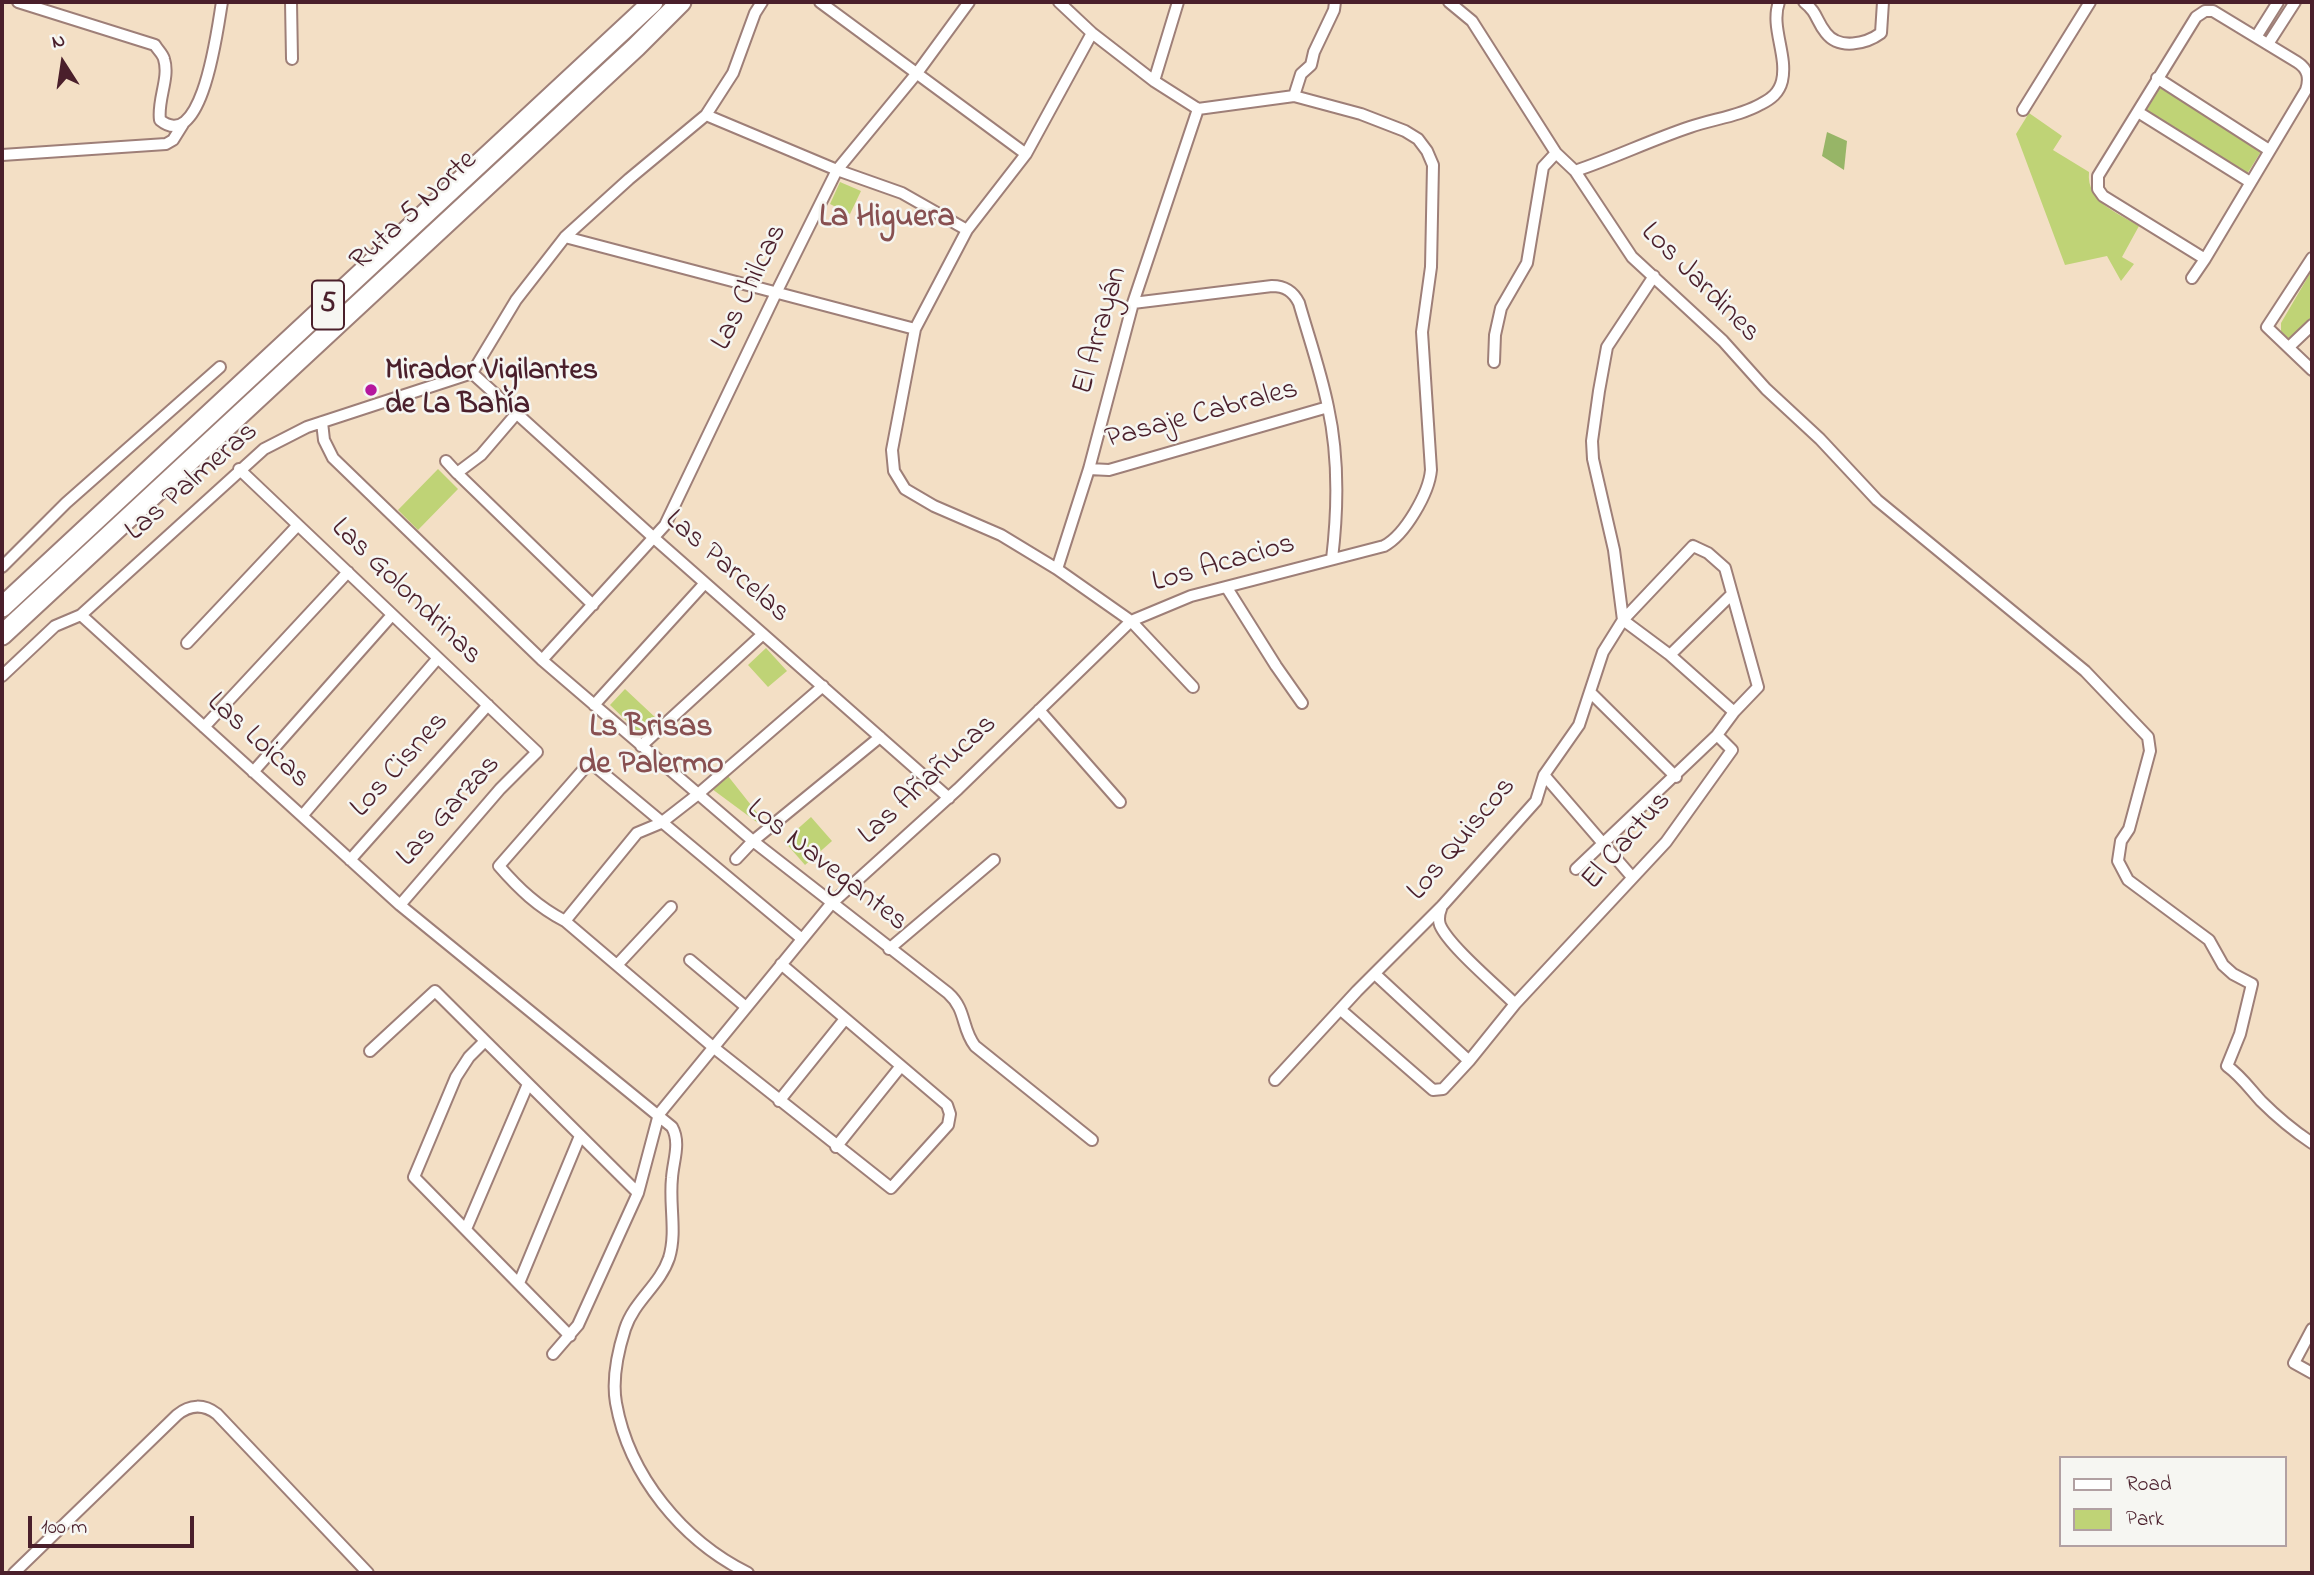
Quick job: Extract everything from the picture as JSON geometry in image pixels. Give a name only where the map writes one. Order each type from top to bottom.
[{"type":"highway","name":"Ruta 5 Norte","points":[[2,607],[653,2]]},
{"type":"highway","name":"Ruta 5 Norte","points":[[2,635],[636,47],[681,2]]},
{"type":"street","points":[[18,2],[155,45],[164,58],[165,75],[158,108],[160,120],[167,126],[183,124]]},
{"type":"street","points":[[2,155],[166,144],[173,141],[189,118],[209,79],[222,2]]},
{"type":"street","points":[[291,2],[292,59]]},
{"type":"street","points":[[472,373],[516,300],[565,237],[706,115],[733,72],[755,13],[762,2]]},
{"type":"street","points":[[820,2],[1026,154]]},
{"type":"street","name":"Las Chilcas","points":[[542,660],[666,525],[837,170],[917,74],[969,2]]},
{"type":"street","points":[[1059,2],[1072,6],[1092,33],[1154,81],[1198,109],[1294,96],[1301,74],[1311,65],[1335,2]]},
{"type":"street","points":[[1154,81],[1178,2]]},
{"type":"street","name":"Los Jardines","points":[[1449,2],[1472,21],[1556,153],[1575,171],[1632,257],[1723,341],[1766,389],[1862,482],[1877,500],[2085,671],[2148,737],[2150,751],[2129,829],[2121,841],[2118,862],[2128,880],[2209,940],[2223,965],[2252,984],[2240,1034],[2227,1066],[2240,1075],[2261,1101],[2294,1132],[2312,1143]]},
{"type":"street","points":[[1575,171],[1689,127],[1742,112],[1776,95],[1782,82],[1783,67],[1777,27],[1776,10],[1779,2]]},
{"type":"street","points":[[1804,2],[1817,15],[1826,34],[1836,41],[1850,44],[1872,40],[1881,33],[1883,2]]},
{"type":"street","points":[[2024,110],[2090,2]]},
{"type":"street","points":[[2256,37],[2278,2]]},
{"type":"street","points":[[2268,44],[2295,2]]},
{"type":"street","points":[[2192,278],[2205,259],[2306,90],[2309,79],[2302,65],[2213,11],[2201,12],[2098,176],[2098,189],[2103,196],[2205,259]]},
{"type":"street","points":[[1092,33],[1026,154],[967,230],[915,329],[892,450],[892,464],[905,489],[934,506],[1001,535],[1057,569],[1131,621],[1193,687]]},
{"type":"street","points":[[2157,79],[2269,150]]},
{"type":"street","name":"Los Acacios","points":[[1131,621],[1173,602],[1384,546],[1404,529],[1430,478],[1422,332],[1431,267],[1433,165],[1423,145],[1405,131],[1362,114],[1294,96]]},
{"type":"street","name":"El Arrayán","points":[[1057,569],[1089,469],[1133,303],[1198,109]]},
{"type":"street","points":[[2138,112],[2250,182]]},
{"type":"street","points":[[706,115],[902,194],[967,230]]},
{"type":"street","points":[[1494,362],[1494,335],[1501,308],[1527,262],[1543,167],[1556,153]]},
{"type":"street","points":[[565,237],[915,329]]},
{"type":"street","points":[[2312,258],[2267,327],[2312,370]]},
{"type":"street","points":[[1654,276],[1607,347],[1592,442],[1593,459],[1614,550],[1623,620],[1670,655],[1734,712]]},
{"type":"street","points":[[1133,303],[1272,286],[1289,290],[1299,303],[1328,407],[1336,478],[1332,559]]},
{"type":"street","points":[[2288,347],[2312,326]]},
{"type":"street","points":[[2,567],[66,503],[220,367]]},
{"type":"street","name":"Las Parcelas","points":[[472,373],[654,538],[949,798]]},
{"type":"street","name":"Las Palmeras","points":[[2,676],[55,626],[81,615],[239,469],[277,440],[322,422],[472,373]]},
{"type":"street","name":"Pasaje Cabrales","points":[[1089,469],[1110,470],[1328,407]]},
{"type":"street","points":[[457,472],[481,455],[517,413]]},
{"type":"street","name":"Los Navegantes","points":[[322,422],[324,440],[333,458],[542,660],[753,841],[954,998],[962,1010],[967,1033],[975,1046],[1092,1140]]},
{"type":"street","points":[[446,461],[593,604]]},
{"type":"street","name":"Las Golondrinas","points":[[239,469],[537,752]]},
{"type":"street","points":[[187,643],[298,525]]},
{"type":"street","name":"Los Quiscos","points":[[1275,1080],[1357,991],[1442,906],[1536,801],[1544,775],[1579,725],[1603,652],[1623,620],[1693,546],[1708,553],[1725,568],[1732,594]]},
{"type":"street","points":[[204,727],[348,572]]},
{"type":"street","points":[[594,705],[705,583]]},
{"type":"street","points":[[1227,587],[1276,666],[1303,703]]},
{"type":"street","points":[[1576,869],[1717,735],[1758,687],[1732,594],[1670,655]]},
{"type":"street","name":"Las Loicas","points":[[81,615],[400,905],[659,1114]]},
{"type":"street","points":[[253,772],[392,615]]},
{"type":"street","name":"Las Añañucas","points":[[553,1354],[582,1317],[638,1193],[659,1114],[831,904],[949,798],[1131,621]]},
{"type":"street","points":[[641,746],[763,634]]},
{"type":"street","points":[[302,816],[438,658]]},
{"type":"street","points":[[565,921],[637,833],[661,823],[697,795],[822,686]]},
{"type":"street","points":[[1590,692],[1676,776]]},
{"type":"street","name":"Los Cisnes","points":[[350,860],[488,705]]},
{"type":"street","points":[[1039,710],[1120,802]]},
{"type":"street","name":"El Cactus","points":[[1341,1010],[1433,1090],[1443,1089],[1515,1004],[1666,842],[1732,750],[1717,735]]},
{"type":"street","points":[[736,859],[753,841],[880,737]]},
{"type":"street","name":"Las Garzas","points":[[400,905],[500,789],[537,752]]},
{"type":"street","points":[[781,964],[947,1105],[950,1114],[945,1129],[891,1188],[713,1047],[565,921],[545,911],[520,890],[499,866],[590,762],[802,939]]},
{"type":"street","points":[[1544,775],[1632,877]]},
{"type":"street","points":[[889,948],[994,860]]},
{"type":"street","points":[[1442,906],[1438,917],[1441,926],[1454,943],[1515,1004]]},
{"type":"street","points":[[618,964],[671,907]]},
{"type":"street","points":[[691,960],[746,1007]]},
{"type":"street","points":[[1375,974],[1469,1061]]},
{"type":"street","points":[[370,1051],[435,991],[638,1193]]},
{"type":"street","points":[[779,1101],[845,1019]]},
{"type":"street","points":[[485,1041],[469,1057],[456,1077],[414,1177],[570,1335]]},
{"type":"street","points":[[836,1146],[901,1066]]},
{"type":"street","points":[[466,1229],[528,1084]]},
{"type":"street","points":[[659,1114],[672,1127],[676,1138],[671,1182],[671,1246],[660,1275],[640,1299],[625,1328],[618,1364],[616,1400],[634,1455],[664,1505],[707,1547],[748,1573]]},
{"type":"street","points":[[519,1283],[580,1136]]},
{"type":"street","points":[[2312,1329],[2294,1363],[2312,1373]]},
{"type":"street","points":[[14,1573],[177,1415],[194,1406],[207,1408],[217,1414],[368,1573]]},
{"type":"green space","points":[[2160,88],[2262,150],[2247,174],[2146,111]]},
{"type":"green space","points":[[2029,113],[2062,136],[2053,150],[2089,172],[2089,182],[2098,199],[2139,226],[2122,257],[2134,264],[2121,281],[2107,256],[2065,265],[2016,134]]},
{"type":"green space","points":[[1827,132],[1847,141],[1844,170],[1822,156]]},
{"type":"green space","points":[[840,182],[861,191],[850,214],[830,204]]},
{"type":"green space","points":[[2312,270],[2312,317],[2291,341],[2281,331],[2281,323]]},
{"type":"green space","points":[[438,469],[458,489],[418,530],[398,510]]},
{"type":"green space","points":[[766,648],[787,671],[768,687],[748,665]]},
{"type":"green space","points":[[625,689],[657,719],[642,736],[610,705]]},
{"type":"green space","points":[[728,776],[762,819],[758,823],[712,789]]},
{"type":"green space","points":[[811,817],[832,841],[805,865],[784,841]]},
{"type":"place","name":"Mirador Vigilantes de La Bahía","points":[[371,390]]},
{"type":"district","name":"La Higuera","points":[[887,220]]},
{"type":"district","name":"Ls Brisas de Palermo","points":[[651,748]]}]
